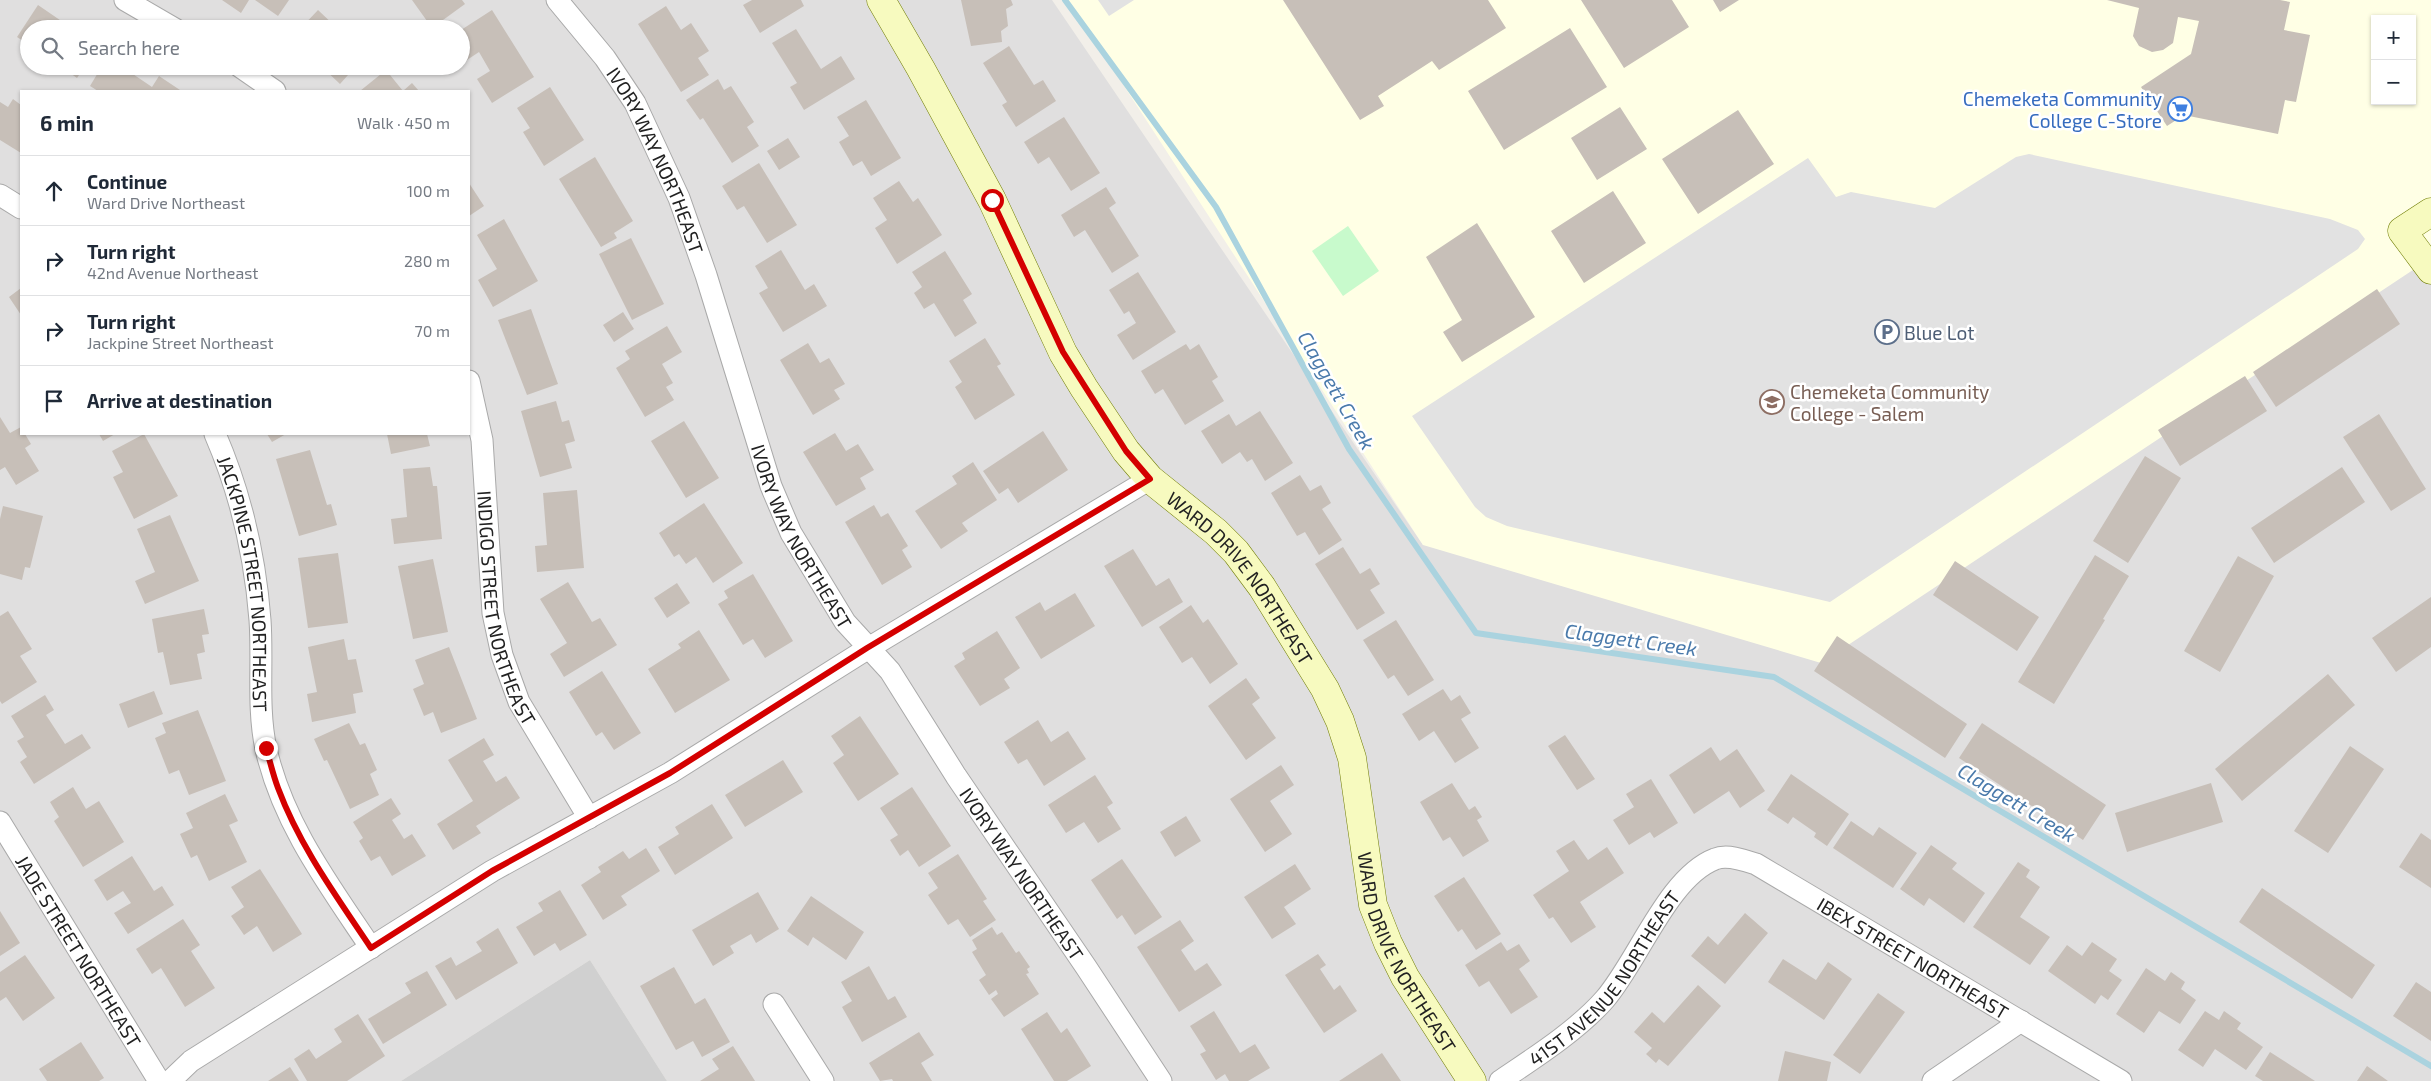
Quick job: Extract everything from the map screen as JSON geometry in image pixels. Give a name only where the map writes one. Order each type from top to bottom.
[{"type":"street","points":[[125,0],[159,20]]},
{"type":"street","name":"IVORY WAY NORTHEAST","points":[[557,0],[605,58],[635,103],[679,198],[703,266],[771,486],[792,533],[845,622],[890,671],[956,776],[1161,1081]]},
{"type":"street","name":"WARD DRIVE NORTHEAST","points":[[881,0],[992,200],[1063,352],[1126,451],[1150,479],[1216,532],[1236,552],[1262,587],[1326,688],[1340,721],[1352,758],[1374,904],[1388,943],[1406,977],[1472,1081]]},
{"type":"street","points":[[252,75],[274,90]]},
{"type":"street","points":[[0,195],[20,207]]},
{"type":"street","points":[[2431,212],[2402,231],[2431,270]]},
{"type":"street","name":"INDIGO STREET NORTHEAST","points":[[470,386],[482,440],[493,613],[502,654],[519,702],[589,818]]},
{"type":"street","name":"JACKPINE STREET NORTHEAST","points":[[215,435],[237,491],[254,566],[260,622],[262,709],[266,748],[277,788],[312,859],[371,948]]},
{"type":"street","points":[[170,1081],[191,1061],[492,871],[670,773],[867,648],[1150,479]]},
{"type":"street","name":"JADE STREET NORTHEAST","points":[[0,822],[159,1081]]},
{"type":"street","name":"IBEX STREET NORTHEAST","points":[[1700,868],[1716,858],[1738,858],[1756,864],[2122,1081]]},
{"type":"street","name":"41ST AVENUE NORTHEAST","points":[[1500,1081],[1572,1029],[1604,1000],[1622,978],[1671,897],[1700,868]]},
{"type":"street","points":[[774,1004],[824,1081]]},
{"type":"street","points":[[1933,1081],[2021,1021]]},
{"type":"shaded area","points":[[0,0],[1052,0],[1423,545],[2431,258],[2431,1081],[667,1081],[590,960],[401,1081],[0,1081]]},
{"type":"shaded area","name":"Chemeketa Community College - Salem","points":[[1068,0],[2431,0],[2431,258],[1821,663],[1423,545]]},
{"type":"shaded area","points":[[1098,0],[1134,0],[1109,16]]},
{"type":"shaded area","name":"Blue Lot","points":[[2029,154],[2330,219],[2358,230],[2365,239],[2358,249],[1830,602],[1507,526],[1486,517],[1475,507],[1412,416],[1808,158],[1836,197],[1851,192],[1935,208],[2016,157]]},
{"type":"shaded area","points":[[590,960],[667,1081],[401,1081]]},
{"type":"green space","points":[[1348,226],[1379,271],[1343,296],[1312,251]]},
{"type":"building","points":[[222,0],[249,0],[241,13]]},
{"type":"building","points":[[255,0],[289,0],[278,16]]},
{"type":"building","points":[[412,0],[462,0],[465,4],[443,20],[426,20]]},
{"type":"building","points":[[752,0],[801,0],[804,6],[760,33],[743,5]]},
{"type":"building","points":[[961,0],[1011,0],[1013,5],[1006,9],[1008,26],[1001,31],[1002,42],[971,46]]},
{"type":"building","points":[[1283,0],[1488,0],[1506,28],[1439,70],[1432,61],[1378,96],[1384,106],[1360,120]]},
{"type":"building","points":[[1581,0],[1672,0],[1689,27],[1624,68]]},
{"type":"building","points":[[1713,0],[1739,0],[1720,12]]},
{"type":"building","points":[[2107,0],[2280,0],[2290,2],[2284,30],[2310,35],[2296,102],[2285,100],[2278,134],[2184,115],[2167,126],[2141,87],[2191,54],[2199,21],[2178,17],[2173,43],[2163,50],[2152,52],[2139,46],[2133,36],[2139,8]]},
{"type":"building","points":[[38,5],[60,20],[28,20]]},
{"type":"building","points":[[666,6],[681,30],[691,23],[709,51],[698,58],[709,75],[681,92],[638,24]]},
{"type":"building","points":[[318,10],[329,20],[309,20]]},
{"type":"building","points":[[492,10],[534,77],[492,103],[477,79],[490,71],[479,52],[470,58],[470,24]]},
{"type":"building","points":[[1570,28],[1607,87],[1504,150],[1468,91]]},
{"type":"building","points":[[796,29],[821,69],[841,56],[855,79],[804,110],[790,87],[797,83],[772,43]]},
{"type":"building","points":[[1009,46],[1034,85],[1043,80],[1056,101],[1016,127],[1002,105],[1007,102],[983,63]]},
{"type":"building","points":[[97,75],[134,75],[152,87],[159,76],[180,90],[96,90],[90,86]]},
{"type":"building","points":[[330,75],[348,75],[340,84]]},
{"type":"building","points":[[380,75],[390,75],[402,90],[361,90]]},
{"type":"building","points":[[718,79],[724,90],[731,86],[754,122],[747,127],[759,146],[732,163],[703,118],[700,120],[686,100]]},
{"type":"building","points":[[412,83],[418,90],[404,90]]},
{"type":"building","points":[[550,87],[584,140],[544,166],[523,132],[530,128],[517,108]]},
{"type":"building","points":[[13,99],[20,104],[20,152],[0,140],[0,102],[8,107]]},
{"type":"building","points":[[866,100],[901,158],[871,176],[862,161],[853,166],[839,142],[849,136],[837,117]]},
{"type":"building","points":[[1620,107],[1647,149],[1597,180],[1571,138]]},
{"type":"building","points":[[1738,110],[1774,164],[1698,214],[1662,159]]},
{"type":"building","points":[[1064,117],[1100,173],[1071,191],[1049,157],[1038,164],[1024,142]]},
{"type":"building","points":[[788,138],[800,157],[779,170],[767,151]]},
{"type":"building","points":[[595,157],[633,221],[614,233],[617,238],[601,247],[559,179]]},
{"type":"building","points":[[759,163],[797,225],[767,243],[744,206],[737,210],[722,186]]},
{"type":"building","points":[[899,181],[913,202],[918,198],[942,235],[897,264],[875,228],[887,220],[873,198]]},
{"type":"building","points":[[470,185],[484,206],[470,215]]},
{"type":"building","points":[[1106,187],[1116,203],[1109,208],[1139,256],[1112,273],[1085,230],[1074,237],[1061,215]]},
{"type":"building","points":[[1613,191],[1646,243],[1584,283],[1551,231]]},
{"type":"building","points":[[504,219],[538,281],[493,307],[478,280],[497,269],[477,235]]},
{"type":"building","points":[[1477,223],[1535,317],[1462,362],[1443,332],[1462,320],[1426,257]]},
{"type":"building","points":[[631,238],[664,304],[632,320],[599,254]]},
{"type":"building","points":[[781,250],[805,290],[814,284],[827,306],[783,332],[759,293],[768,288],[755,266]]},
{"type":"building","points":[[945,251],[972,294],[963,300],[977,323],[955,337],[934,303],[924,309],[914,293],[922,287],[912,272]]},
{"type":"building","points":[[1138,272],[1176,332],[1133,360],[1117,335],[1136,323],[1129,311],[1124,314],[1109,290]]},
{"type":"building","points":[[20,289],[20,314],[9,297]]},
{"type":"building","points":[[2377,289],[2400,324],[2276,407],[2253,372]]},
{"type":"building","points":[[531,309],[558,384],[527,395],[498,320]]},
{"type":"building","points":[[623,312],[634,329],[614,342],[603,325]]},
{"type":"building","points":[[667,326],[682,352],[662,364],[673,383],[666,387],[674,400],[645,417],[616,368],[630,359],[625,351]]},
{"type":"building","points":[[985,338],[1001,364],[997,366],[1015,395],[975,420],[955,387],[962,382],[949,361]]},
{"type":"building","points":[[808,343],[820,363],[829,358],[845,384],[834,390],[840,399],[813,415],[780,360]]},
{"type":"building","points":[[1186,344],[1190,350],[1199,344],[1218,377],[1212,381],[1224,401],[1185,425],[1163,389],[1155,394],[1141,371]]},
{"type":"building","points":[[2245,376],[2267,411],[2180,466],[2158,430]]},
{"type":"building","points":[[556,401],[562,422],[569,420],[575,441],[565,444],[572,468],[540,477],[521,411]]},
{"type":"building","points":[[1260,411],[1293,463],[1265,481],[1252,459],[1247,462],[1240,452],[1222,464],[1201,431],[1229,414],[1236,426]]},
{"type":"building","points":[[2379,414],[2426,489],[2391,511],[2343,437]]},
{"type":"building","points":[[0,417],[10,433],[20,428],[20,435],[26,435],[31,444],[25,448],[39,471],[16,485],[5,467],[0,470]]},
{"type":"building","points":[[684,421],[719,478],[686,498],[651,441]]},
{"type":"building","points":[[1043,431],[1068,470],[1018,503],[1008,488],[999,494],[983,471]]},
{"type":"building","points":[[835,433],[846,451],[858,444],[874,470],[860,478],[866,489],[836,506],[803,452]]},
{"type":"building","points":[[100,435],[113,435],[103,441]]},
{"type":"building","points":[[145,435],[178,496],[134,519],[113,477],[123,472],[112,451]]},
{"type":"building","points":[[268,435],[284,435],[272,442]]},
{"type":"building","points":[[387,435],[427,435],[430,446],[391,454]]},
{"type":"building","points":[[310,450],[327,505],[331,504],[337,525],[299,536],[276,459]]},
{"type":"building","points":[[2145,456],[2181,478],[2128,563],[2093,541]]},
{"type":"building","points":[[973,462],[997,500],[962,523],[968,531],[941,549],[915,511],[957,484],[952,476]]},
{"type":"building","points":[[430,467],[433,486],[437,486],[442,539],[394,544],[391,519],[407,517],[403,469]]},
{"type":"building","points":[[2342,467],[2365,502],[2274,563],[2251,528]]},
{"type":"building","points":[[1300,475],[1310,491],[1321,485],[1331,503],[1322,509],[1342,540],[1319,555],[1305,532],[1297,536],[1271,493]]},
{"type":"building","points":[[577,490],[584,568],[537,572],[535,546],[547,545],[543,493]]},
{"type":"building","points":[[704,503],[743,563],[713,583],[696,557],[686,564],[679,554],[674,557],[659,533]]},
{"type":"building","points":[[874,505],[881,517],[888,513],[908,546],[902,550],[912,567],[882,585],[845,522]]},
{"type":"building","points":[[3,506],[43,516],[30,568],[25,567],[22,580],[0,574],[0,519]]},
{"type":"building","points":[[170,515],[199,581],[145,604],[135,581],[155,572],[137,529]]},
{"type":"building","points":[[1343,547],[1360,574],[1370,568],[1380,584],[1370,590],[1385,613],[1357,630],[1315,564]]},
{"type":"building","points":[[1133,549],[1156,586],[1169,578],[1183,602],[1142,627],[1104,566]]},
{"type":"building","points":[[338,553],[348,623],[308,628],[298,558]]},
{"type":"building","points":[[2095,555],[2129,576],[2103,619],[2105,620],[2054,704],[2018,682]]},
{"type":"building","points":[[2238,556],[2274,576],[2220,672],[2184,651]]},
{"type":"building","points":[[433,559],[448,632],[413,639],[398,566]]},
{"type":"building","points":[[1955,561],[2039,617],[2017,651],[1933,595]]},
{"type":"building","points":[[753,574],[793,641],[765,658],[753,639],[743,645],[718,604],[728,598],[724,591]]},
{"type":"building","points":[[568,582],[592,622],[600,618],[617,645],[564,677],[550,654],[567,643],[540,599]]},
{"type":"building","points":[[677,583],[690,603],[667,618],[654,598]]},
{"type":"building","points":[[1075,593],[1095,626],[1041,659],[1015,617],[1040,602],[1045,611]]},
{"type":"building","points":[[2431,597],[2431,647],[2396,672],[2372,638]]},
{"type":"building","points":[[1191,605],[1203,623],[1208,619],[1238,664],[1210,684],[1192,657],[1182,663],[1159,627]]},
{"type":"building","points":[[204,609],[209,634],[202,635],[205,652],[197,654],[202,679],[170,685],[163,652],[158,653],[152,619]]},
{"type":"building","points":[[8,611],[32,649],[20,656],[37,682],[2,704],[0,701],[0,616]]},
{"type":"building","points":[[1396,620],[1434,680],[1408,696],[1394,675],[1388,679],[1363,640]]},
{"type":"building","points":[[699,630],[730,680],[675,713],[648,669],[681,648],[678,644]]},
{"type":"building","points":[[997,631],[1020,668],[1004,679],[1010,688],[980,706],[954,666],[965,659],[962,653]]},
{"type":"building","points":[[1837,636],[1967,724],[1945,758],[1814,671]]},
{"type":"building","points":[[344,639],[348,660],[356,659],[363,692],[353,694],[356,713],[312,722],[307,694],[317,692],[308,647]]},
{"type":"building","points":[[449,647],[477,719],[441,733],[433,712],[424,716],[413,689],[424,684],[415,660]]},
{"type":"building","points":[[602,671],[641,733],[614,750],[602,732],[596,736],[569,692]]},
{"type":"building","points":[[2328,674],[2355,705],[2242,801],[2215,769]]},
{"type":"building","points":[[1246,678],[1260,698],[1252,704],[1276,738],[1246,760],[1208,706]]},
{"type":"building","points":[[1443,689],[1451,701],[1460,695],[1471,713],[1461,719],[1479,748],[1455,763],[1434,731],[1419,741],[1402,714]]},
{"type":"building","points":[[154,691],[163,714],[128,728],[119,704]]},
{"type":"building","points":[[45,695],[54,710],[46,715],[65,744],[82,734],[91,748],[34,784],[20,762],[27,757],[17,741],[24,737],[11,716]]},
{"type":"building","points":[[198,710],[226,781],[189,795],[179,770],[169,774],[155,738],[166,733],[162,723]]},
{"type":"building","points":[[860,716],[899,774],[858,801],[833,763],[844,755],[831,736]]},
{"type":"building","points":[[1038,720],[1051,742],[1068,731],[1086,759],[1044,786],[1027,759],[1018,764],[1004,742]]},
{"type":"building","points":[[349,723],[360,745],[365,743],[377,770],[370,774],[379,795],[350,809],[327,760],[324,761],[314,739]]},
{"type":"building","points":[[1982,723],[2106,805],[2083,840],[1959,758]]},
{"type":"building","points":[[1565,735],[1595,779],[1577,790],[1548,746]]},
{"type":"building","points":[[484,738],[494,755],[483,761],[496,782],[506,776],[520,798],[476,826],[481,833],[453,850],[437,824],[473,801],[448,760]]},
{"type":"building","points":[[2350,746],[2384,769],[2328,853],[2294,831]]},
{"type":"building","points":[[1711,747],[1720,761],[1737,749],[1765,791],[1740,808],[1729,791],[1694,814],[1669,775]]},
{"type":"building","points":[[783,760],[803,792],[745,827],[725,795]]},
{"type":"building","points":[[1281,765],[1294,785],[1270,801],[1292,834],[1265,852],[1230,799]]},
{"type":"building","points":[[1791,774],[1849,814],[1827,846],[1814,837],[1816,833],[1793,817],[1788,824],[1767,810]]},
{"type":"building","points":[[1095,775],[1113,803],[1107,807],[1121,829],[1098,843],[1084,822],[1066,833],[1048,805]]},
{"type":"building","points":[[1651,779],[1678,823],[1654,838],[1650,832],[1629,845],[1613,820],[1634,807],[1626,794]]},
{"type":"building","points":[[1452,783],[1469,810],[1475,806],[1482,817],[1477,820],[1489,841],[1463,857],[1450,837],[1443,841],[1420,802]]},
{"type":"building","points":[[2211,783],[2223,822],[2127,852],[2115,813]]},
{"type":"building","points":[[73,787],[86,809],[99,801],[124,842],[83,867],[54,821],[59,817],[50,802]]},
{"type":"building","points":[[912,787],[951,846],[919,867],[908,850],[900,856],[890,840],[898,835],[880,808]]},
{"type":"building","points":[[225,794],[238,821],[229,825],[247,862],[209,881],[197,855],[191,858],[180,834],[193,828],[186,813]]},
{"type":"building","points":[[391,798],[401,814],[392,820],[404,839],[412,834],[426,856],[392,876],[380,856],[371,861],[359,841],[363,838],[353,822]]},
{"type":"building","points":[[712,804],[733,838],[675,875],[658,847],[679,834],[675,827]]},
{"type":"building","points":[[1186,816],[1201,841],[1175,857],[1160,832]]},
{"type":"building","points":[[1851,821],[1873,836],[1879,827],[1917,853],[1893,888],[1833,848]]},
{"type":"building","points":[[2421,833],[2431,840],[2431,888],[2399,867]]},
{"type":"building","points":[[1574,840],[1588,860],[1607,847],[1624,873],[1580,902],[1596,927],[1571,943],[1553,917],[1549,919],[1533,895],[1569,871],[1556,851]]},
{"type":"building","points":[[1931,845],[1957,863],[1952,869],[1985,893],[1964,923],[1929,898],[1924,906],[1900,889]]},
{"type":"building","points":[[646,848],[660,871],[621,896],[627,905],[603,920],[581,885],[601,872],[598,867],[623,851],[629,859]]},
{"type":"building","points":[[958,854],[987,899],[983,901],[996,920],[970,937],[958,919],[948,925],[928,895],[938,888],[928,873]]},
{"type":"building","points":[[132,856],[154,891],[162,886],[174,905],[128,934],[114,913],[131,903],[123,891],[107,901],[94,880]]},
{"type":"building","points":[[1122,859],[1162,917],[1135,935],[1122,915],[1117,919],[1091,880]]},
{"type":"building","points":[[2018,862],[2030,870],[2026,877],[2040,887],[2020,917],[2050,937],[2030,965],[1973,927]]},
{"type":"building","points":[[1295,864],[1311,889],[1284,907],[1296,924],[1272,939],[1244,897]]},
{"type":"building","points":[[260,869],[302,934],[273,952],[257,926],[244,935],[231,916],[244,907],[231,887]]},
{"type":"building","points":[[1464,877],[1501,934],[1476,950],[1462,929],[1458,932],[1434,896]]},
{"type":"building","points":[[2262,888],[2375,965],[2352,999],[2239,922]]},
{"type":"building","points":[[560,890],[587,935],[560,951],[555,943],[534,956],[516,927],[543,911],[538,903]]},
{"type":"building","points":[[758,892],[779,929],[756,943],[751,934],[730,946],[734,953],[713,966],[692,930]]},
{"type":"building","points":[[811,896],[864,932],[846,960],[813,937],[808,946],[787,931]]},
{"type":"building","points":[[0,911],[20,943],[0,956]]},
{"type":"building","points":[[1745,913],[1768,933],[1725,984],[1691,956],[1708,936],[1718,945]]},
{"type":"building","points":[[183,919],[200,945],[191,951],[215,988],[185,1007],[161,968],[152,974],[136,949]]},
{"type":"building","points":[[1180,920],[1194,941],[1181,950],[1195,971],[1207,963],[1222,985],[1179,1012],[1137,947]]},
{"type":"building","points":[[992,927],[997,935],[1002,932],[1016,953],[1019,951],[1030,967],[1027,969],[1029,973],[1026,974],[1039,994],[1004,1017],[991,999],[998,994],[996,990],[989,995],[979,980],[986,975],[972,952],[977,949],[972,940]]},
{"type":"building","points":[[498,928],[518,963],[456,1000],[435,966],[451,957],[456,966],[482,951],[476,942]]},
{"type":"building","points":[[1501,942],[1507,951],[1519,944],[1530,961],[1519,969],[1538,997],[1511,1014],[1489,981],[1479,987],[1465,965]]},
{"type":"building","points":[[2092,942],[2117,959],[2109,971],[2122,980],[2108,1000],[2101,995],[2095,1004],[2048,971],[2067,945],[2082,956]]},
{"type":"building","points":[[1318,954],[1326,965],[1320,969],[1334,990],[1340,985],[1357,1011],[1324,1033],[1285,975]]},
{"type":"building","points":[[25,955],[55,998],[23,1021],[6,997],[0,1001],[0,972]]},
{"type":"building","points":[[1783,959],[1816,980],[1828,962],[1852,979],[1824,1020],[1768,982]]},
{"type":"building","points":[[869,966],[888,1000],[895,996],[907,1017],[862,1042],[842,1007],[852,1001],[841,982]]},
{"type":"building","points":[[674,967],[695,1004],[705,998],[730,1042],[702,1057],[693,1041],[676,1050],[640,986]]},
{"type":"building","points":[[2146,968],[2165,981],[2171,972],[2185,982],[2181,989],[2196,1000],[2180,1024],[2159,1011],[2144,1033],[2116,1014]]},
{"type":"building","points":[[427,971],[447,1005],[383,1044],[368,1019],[411,993],[405,983]]},
{"type":"building","points":[[2416,982],[2431,992],[2431,1041],[2393,1016]]},
{"type":"building","points":[[1698,985],[1721,1006],[1668,1066],[1659,1059],[1656,1063],[1646,1054],[1652,1048],[1634,1032],[1652,1012],[1664,1023]]},
{"type":"building","points":[[1878,993],[1905,1012],[1860,1074],[1833,1055]]},
{"type":"building","points":[[1214,1011],[1240,1053],[1255,1044],[1270,1068],[1248,1081],[1229,1081],[1225,1074],[1216,1080],[1200,1054],[1206,1051],[1190,1026]]},
{"type":"building","points":[[2205,1011],[2219,1020],[2224,1011],[2241,1023],[2237,1029],[2263,1047],[2246,1070],[2215,1049],[2203,1067],[2178,1050]]},
{"type":"building","points":[[1047,1012],[1061,1033],[1067,1028],[1091,1066],[1067,1081],[1054,1081],[1021,1029]]},
{"type":"building","points":[[358,1014],[385,1056],[347,1081],[307,1081],[294,1059],[309,1049],[316,1059],[342,1042],[334,1029]]},
{"type":"building","points":[[919,1032],[934,1055],[921,1063],[932,1081],[893,1081],[892,1079],[880,1081],[869,1063]]},
{"type":"building","points":[[81,1042],[104,1078],[99,1081],[47,1081],[39,1069]]},
{"type":"building","points":[[733,1046],[755,1081],[700,1081],[719,1069],[712,1059]]},
{"type":"building","points":[[1785,1051],[1831,1062],[1827,1081],[1778,1081]]},
{"type":"building","points":[[2270,1052],[2315,1081],[2263,1081],[2255,1076]]},
{"type":"building","points":[[1382,1053],[1401,1081],[1339,1081]]},
{"type":"building","points":[[2367,1066],[2388,1081],[2357,1081]]},
{"type":"building","points":[[290,1067],[299,1081],[268,1081]]},
{"type":"waterway","name":"Claggett Creek","points":[[1065,0],[1216,207],[1349,449],[1476,633],[1774,677],[2431,1066]]},
{"type":"place","name":"Chemeketa Community College C-Store","points":[[2180,109]]},
{"type":"place","name":"Blue Lot","points":[[1887,332]]},
{"type":"place","name":"Chemeketa Community College - Salem","points":[[1772,402]]},
{"type":"route","points":[[266,748],[277,788],[295,828],[312,859],[371,948],[492,871],[670,773],[867,648],[1150,479],[1126,451],[1084,388],[1063,352],[992,200]]}]
